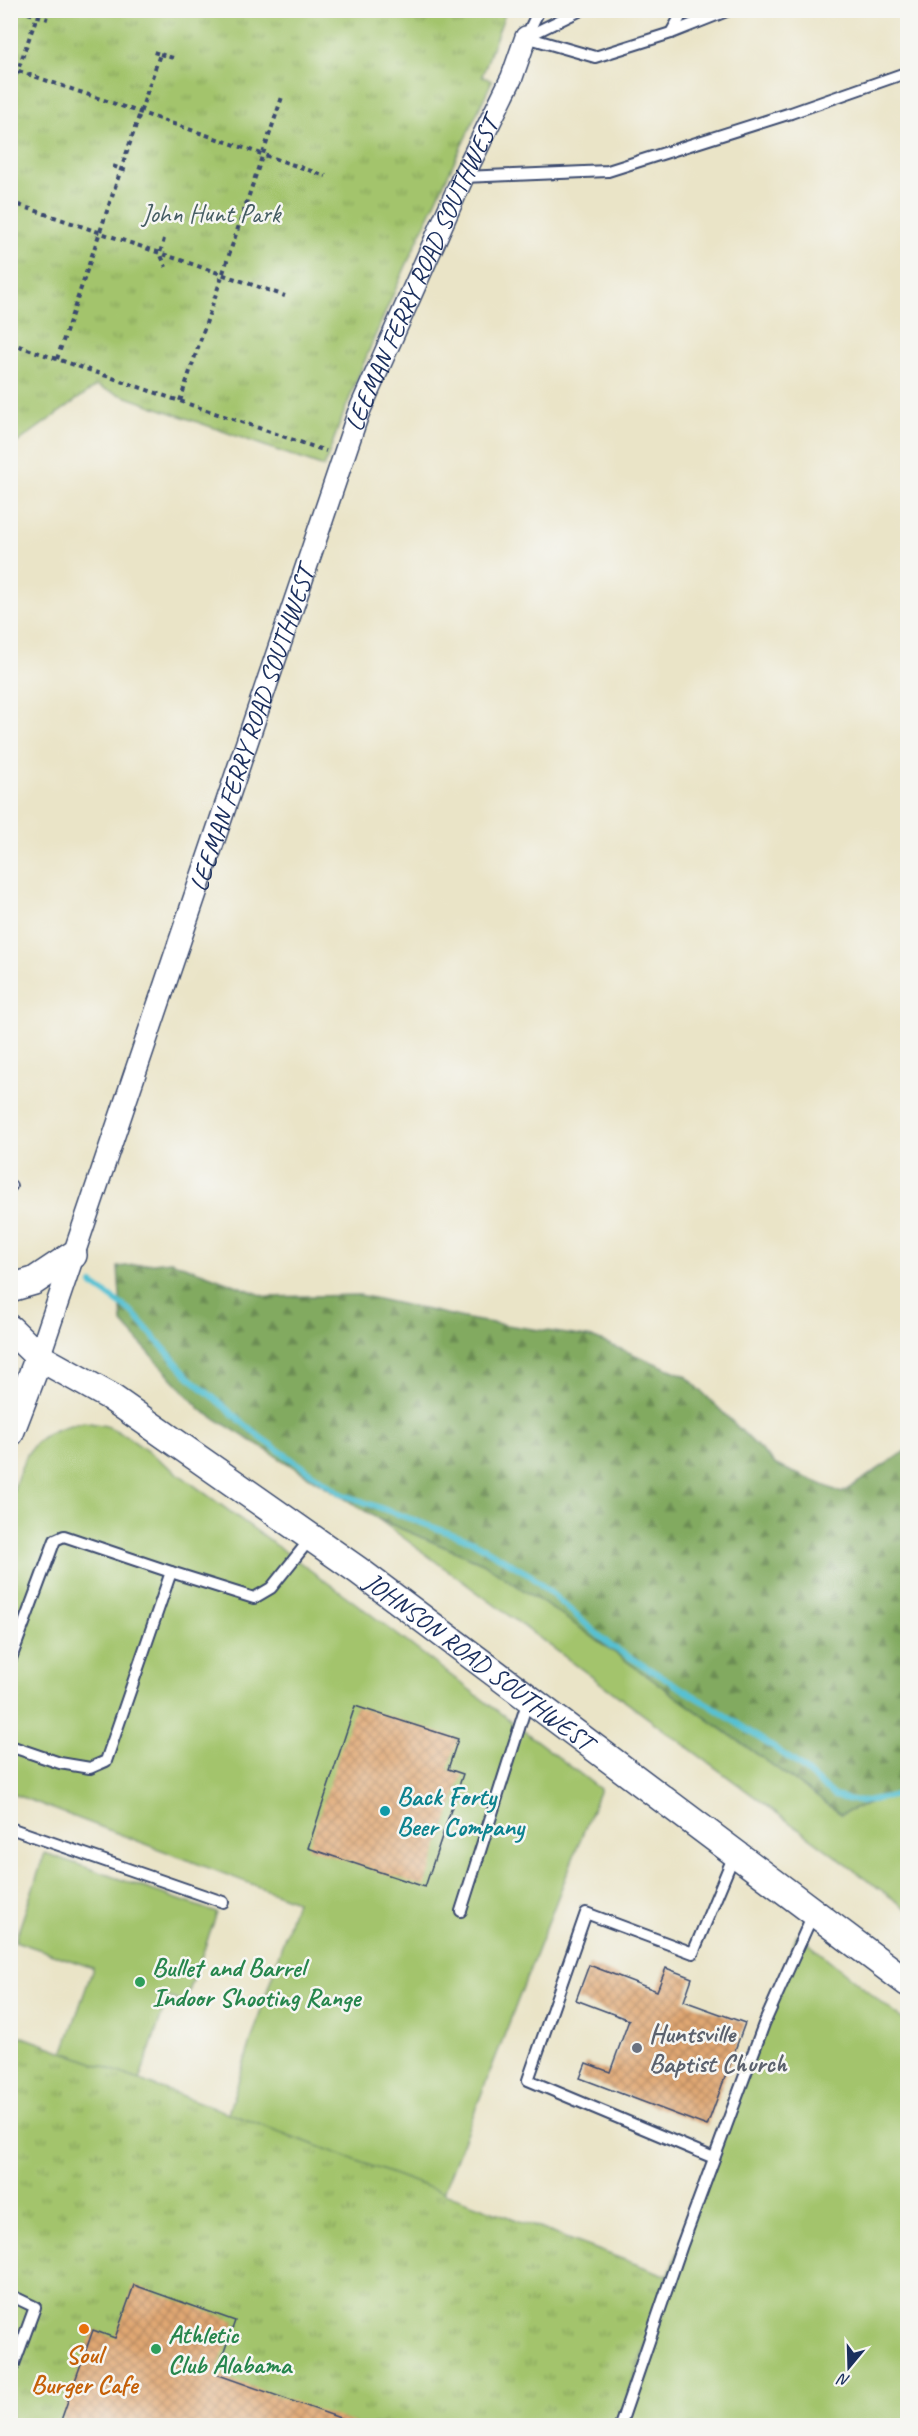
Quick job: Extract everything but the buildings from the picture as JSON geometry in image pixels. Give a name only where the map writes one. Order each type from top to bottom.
[{"type":"street","name":"LEEMAN FERRY ROAD SOUTHWEST","points":[[10,1433],[39,1357],[358,414],[463,177],[512,77],[526,37]]},
{"type":"street","points":[[10,1288],[34,1281],[73,1255]]},
{"type":"street","points":[[10,1329],[39,1357]]},
{"type":"street","points":[[10,1353],[39,1357]]},
{"type":"street","name":"JOHNSON ROAD SOUTHWEST","points":[[39,1357],[109,1396],[311,1537],[908,1983]]},
{"type":"lane","points":[[526,37],[539,10]]},
{"type":"lane","points":[[526,37],[581,10]]},
{"type":"lane","points":[[671,33],[684,10]]},
{"type":"lane","points":[[526,37],[595,57],[671,33],[729,10]]},
{"type":"lane","points":[[463,177],[608,171],[791,113],[908,72]]},
{"type":"lane","points":[[10,1661],[55,1540],[64,1536],[254,1598],[271,1588],[311,1537]]},
{"type":"lane","points":[[10,1746],[60,1763],[90,1768],[106,1761],[171,1572]]},
{"type":"lane","points":[[461,1911],[529,1699]]},
{"type":"lane","points":[[10,1828],[223,1902]]},
{"type":"lane","points":[[714,2158],[528,2080],[586,1913],[693,1953],[734,1853]]},
{"type":"lane","points":[[620,2426],[714,2158],[764,2024],[814,1913]]},
{"type":"lane","points":[[10,2295],[35,2307],[10,2375]]},
{"type":"path","points":[[28,13],[48,19]]},
{"type":"path","points":[[10,92],[37,16]]},
{"type":"path","points":[[150,51],[173,58]]},
{"type":"path","points":[[57,359],[160,54]]},
{"type":"path","points":[[10,68],[326,176]]},
{"type":"path","points":[[180,401],[282,97]]},
{"type":"path","points":[[113,166],[129,172]]},
{"type":"path","points":[[10,202],[285,296]]},
{"type":"path","points":[[164,240],[160,253],[166,267]]},
{"type":"path","points":[[10,343],[344,457]]},
{"type":"green space","name":"John Hunt Park","points":[[11,10],[506,11],[482,76],[492,81],[382,320],[324,467],[96,386],[11,447]]},
{"type":"green space","points":[[171,1261],[267,1297],[360,1295],[473,1320],[594,1338],[686,1376],[776,1465],[842,1493],[907,1450],[907,1790],[841,1814],[573,1623],[483,1563],[378,1519],[201,1410],[122,1323],[118,1267]]},
{"type":"green space","points":[[84,1422],[107,1426],[125,1435],[365,1610],[600,1789],[443,2193],[228,2113],[296,1901],[11,1793],[11,1498],[21,1467],[33,1446],[52,1431]]},
{"type":"green space","points":[[378,1519],[483,1563],[573,1623],[841,1814],[907,1790],[907,1909]]},
{"type":"green space","name":"Bullet and Barrel Indoor Shooting Range","points":[[45,1853],[217,1913],[185,2003],[168,1997],[135,2092],[59,2065],[93,1968],[15,1941]]},
{"type":"green space","points":[[797,1934],[907,2023],[907,2425],[618,2426],[668,2276]]},
{"type":"green space","points":[[10,2032],[668,2276],[618,2425],[11,2425]]},
{"type":"waterway","points":[[92,1284],[132,1312],[189,1377],[261,1438],[342,1494],[474,1542],[530,1575],[611,1646],[711,1706],[795,1762],[834,1796],[861,1802],[908,1793]]},
{"type":"place","name":"Back Forty Beer Company","points":[[385,1811]]},
{"type":"place","name":"Bullet and Barrel Indoor Shooting Range","points":[[140,1982]]},
{"type":"place","name":"Huntsville Baptist Church","points":[[637,2048]]},
{"type":"place","name":"Soul Burger Cafe","points":[[84,2329]]},
{"type":"place","name":"Athletic Club Alabama","points":[[156,2349]]}]
